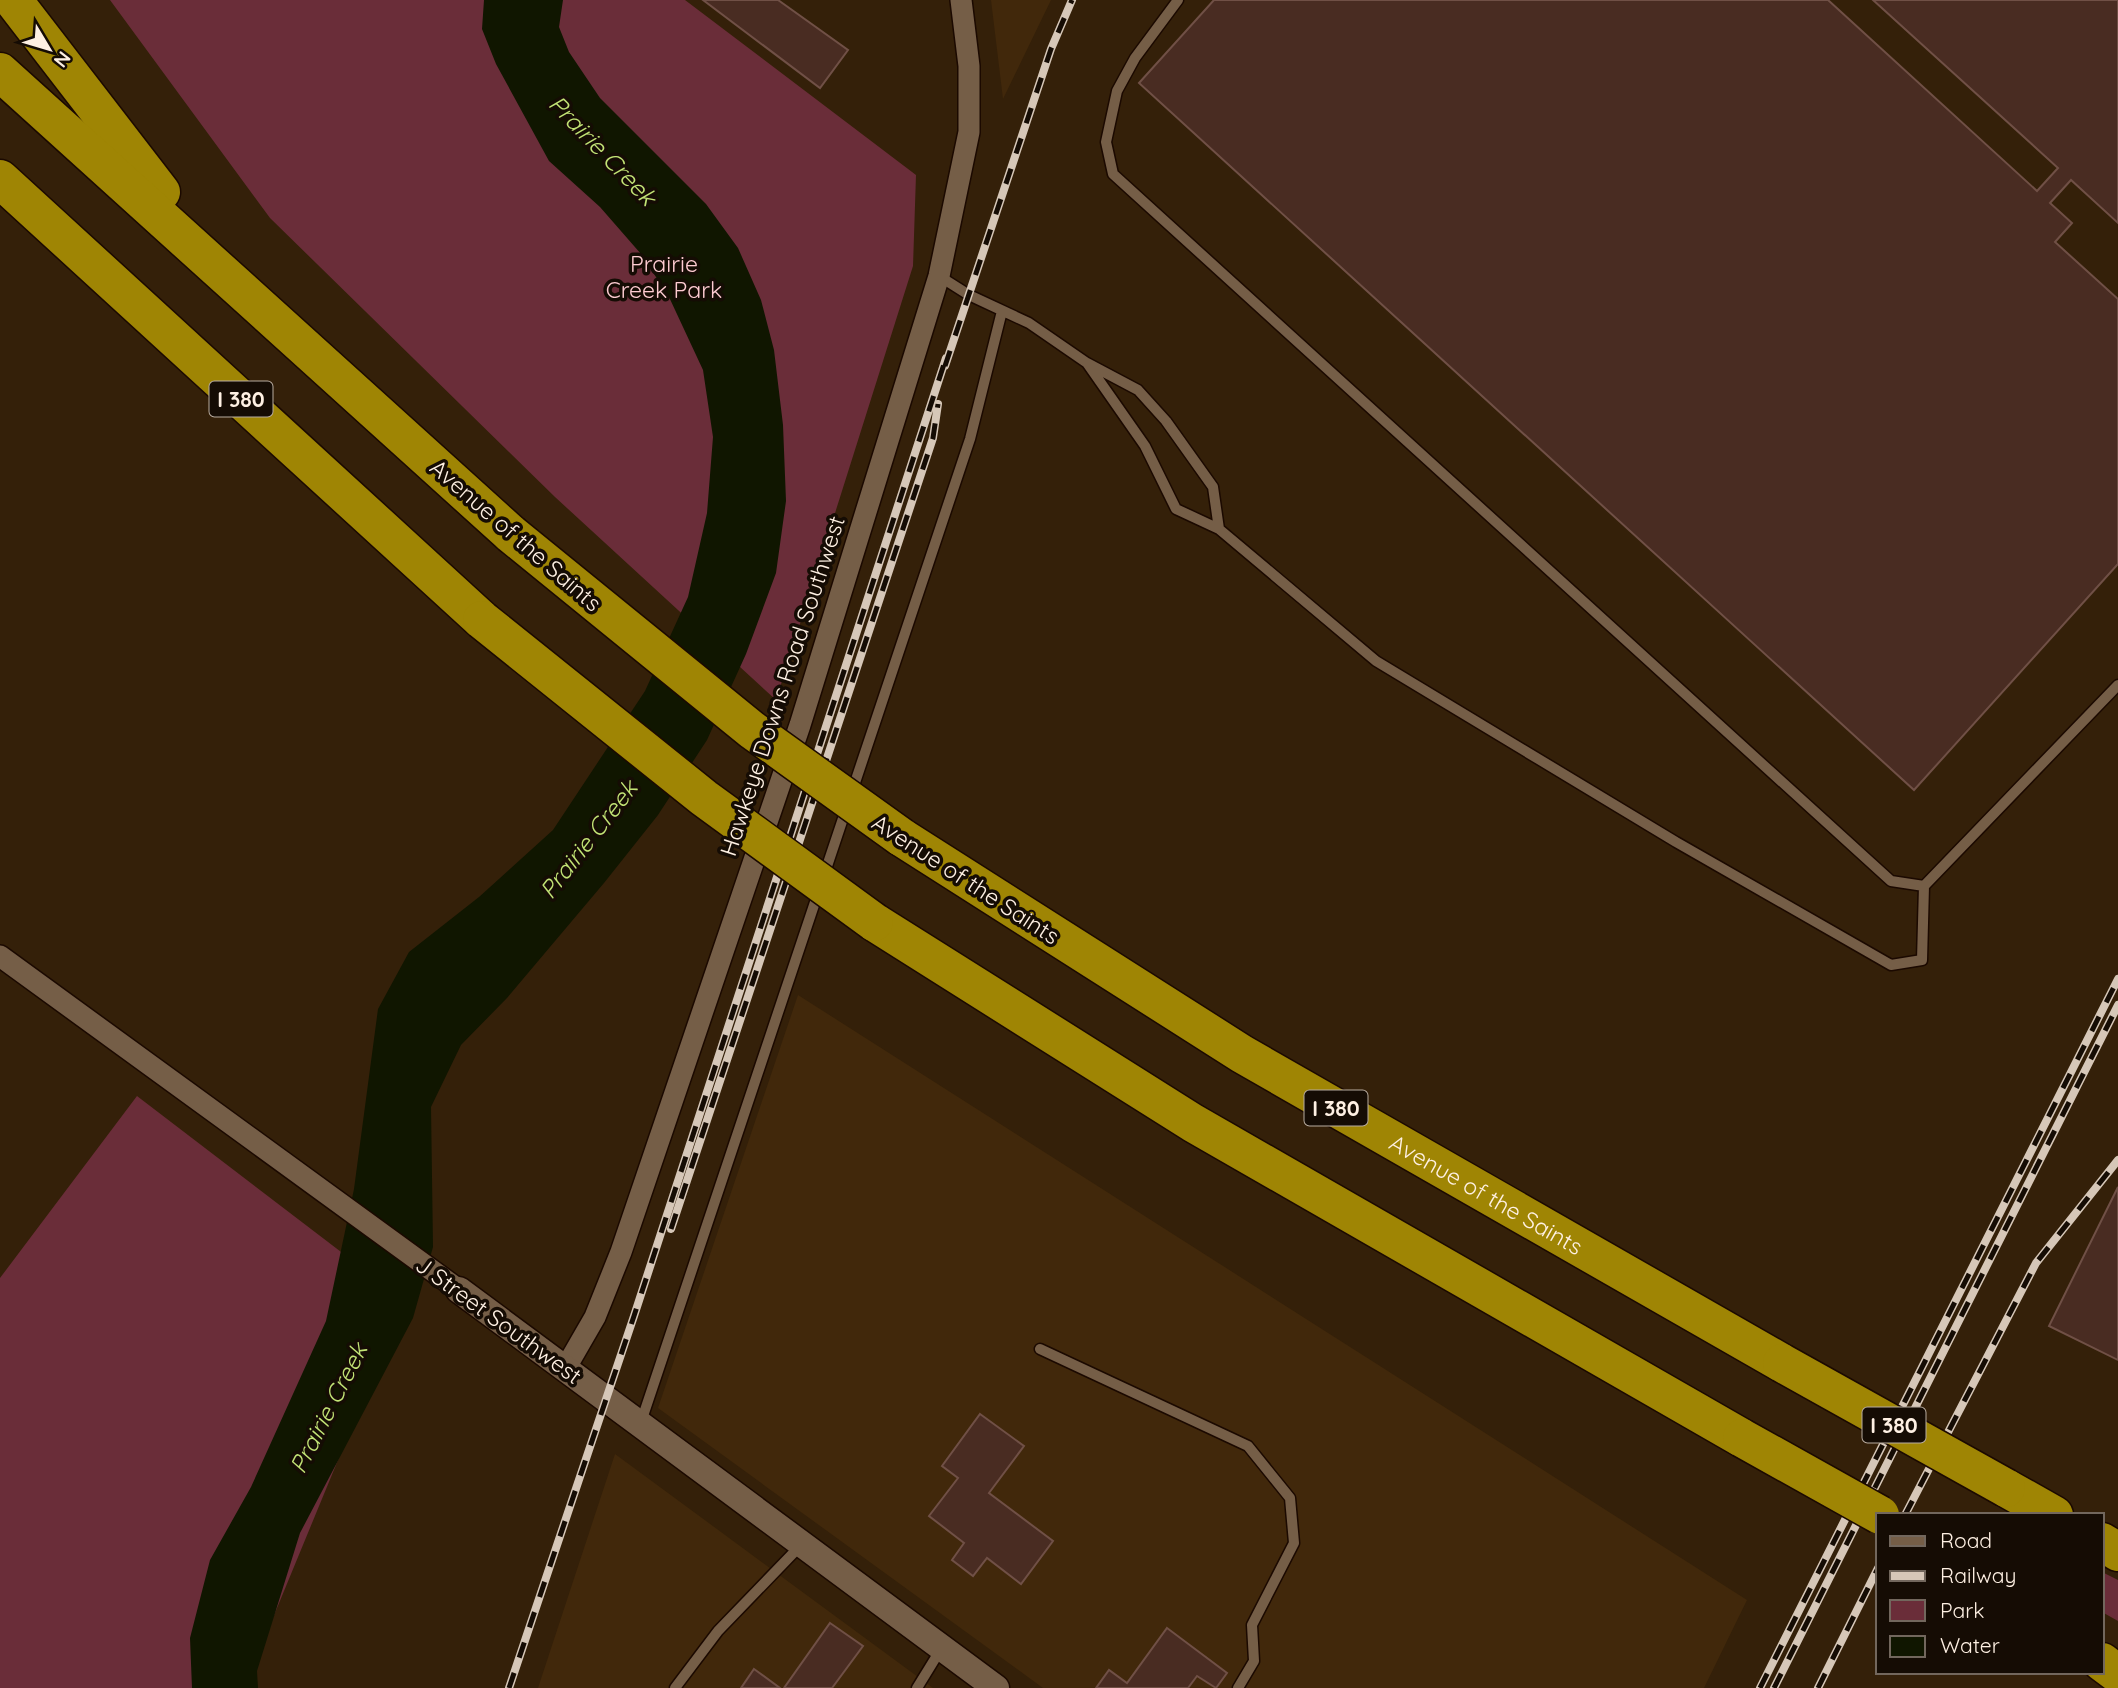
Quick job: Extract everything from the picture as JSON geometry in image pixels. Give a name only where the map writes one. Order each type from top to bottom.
[{"type":"highway","points":[[13,0],[228,275]]},
{"type":"highway","name":"Avenue of the Saints","points":[[0,72],[228,275],[511,534],[752,730],[901,838],[1242,1054],[2050,1513]]},
{"type":"highway","name":"I 380","points":[[0,179],[482,620],[704,798],[874,922],[1193,1123],[1876,1513]]},
{"type":"street","name":"Hawkeye Downs Road Southwest","points":[[565,1369],[595,1318],[621,1252],[800,725],[939,276],[969,132],[969,66],[961,0]]},
{"type":"street","name":"J Street Southwest","points":[[0,956],[459,1290],[996,1688]]},
{"type":"lane","points":[[1178,0],[1135,58],[1118,91],[1106,142],[1113,174],[1891,881],[1924,886]]},
{"type":"lane","points":[[939,276],[969,295],[1029,323],[1087,363],[1138,390],[1166,421],[1213,487],[1219,529]]},
{"type":"lane","points":[[640,1424],[970,439],[1002,310]]},
{"type":"lane","points":[[1087,363],[1145,446],[1176,509],[1219,529],[1376,661],[1676,842],[1891,965],[1922,960],[1924,886],[2118,685]]},
{"type":"lane","points":[[1040,1349],[1248,1446],[1290,1498],[1294,1543],[1252,1625],[1254,1661],[1238,1688]]},
{"type":"lane","points":[[675,1688],[718,1631],[802,1544]]},
{"type":"lane","points":[[917,1688],[942,1648]]},
{"type":"shaded area","points":[[991,0],[1051,0],[1003,99]]},
{"type":"shaded area","points":[[798,995],[1747,1600],[1704,1688],[1043,1688],[658,1408]]},
{"type":"shaded area","points":[[615,1454],[933,1688],[538,1688]]},
{"type":"green space","name":"Prairie Creek Park","points":[[110,0],[685,0],[916,175],[913,266],[776,700],[555,497],[270,218]]},
{"type":"green space","points":[[137,1096],[404,1300],[244,1688],[0,1688],[0,1278]]},
{"type":"green space","points":[[2104,1573],[2118,1580],[2118,1621],[2104,1613]]},
{"type":"water","name":"Prairie Creek","points":[[484,0],[563,0],[559,27],[569,52],[600,98],[706,204],[738,248],[761,300],[774,350],[783,425],[786,501],[776,573],[746,654],[707,740],[658,815],[507,998],[461,1045],[431,1107],[433,1247],[413,1318],[300,1533],[257,1671],[258,1688],[192,1688],[190,1638],[210,1560],[251,1487],[326,1321],[354,1189],[378,1009],[409,952],[479,897],[553,830],[645,691],[688,597],[707,513],[713,437],[703,370],[669,297],[641,254],[600,207],[549,161],[496,64],[482,29]]},
{"type":"building","points":[[703,0],[778,0],[848,50],[820,88]]},
{"type":"building","points":[[1214,0],[1828,0],[2037,191],[2058,168],[1873,0],[2118,0],[2118,223],[2071,180],[2050,203],[2072,223],[2055,242],[2118,299],[2118,564],[1914,790],[1139,83]]},
{"type":"building","points":[[2118,1187],[2118,1360],[2049,1326]]},
{"type":"building","points":[[980,1414],[1024,1446],[989,1493],[1053,1541],[1021,1584],[987,1558],[973,1576],[952,1560],[964,1543],[929,1516],[958,1478],[942,1466]]},
{"type":"building","points":[[830,1623],[863,1646],[832,1688],[784,1688]]},
{"type":"building","points":[[1167,1628],[1227,1673],[1216,1688],[1197,1676],[1188,1688],[1096,1688],[1109,1670],[1127,1683]]},
{"type":"building","points":[[754,1669],[780,1688],[741,1688]]},
{"type":"railway","points":[[945,366],[1051,49],[1072,0]]},
{"type":"railway","points":[[509,1688],[634,1316],[946,358]]},
{"type":"railway","points":[[671,1229],[933,438],[938,404]]},
{"type":"railway","points":[[1760,1688],[2118,979]]},
{"type":"railway","points":[[1774,1688],[2118,1005]]},
{"type":"railway","points":[[1906,1513],[2036,1263],[2118,1160]]},
{"type":"railway","points":[[1818,1688],[1876,1572]]}]
